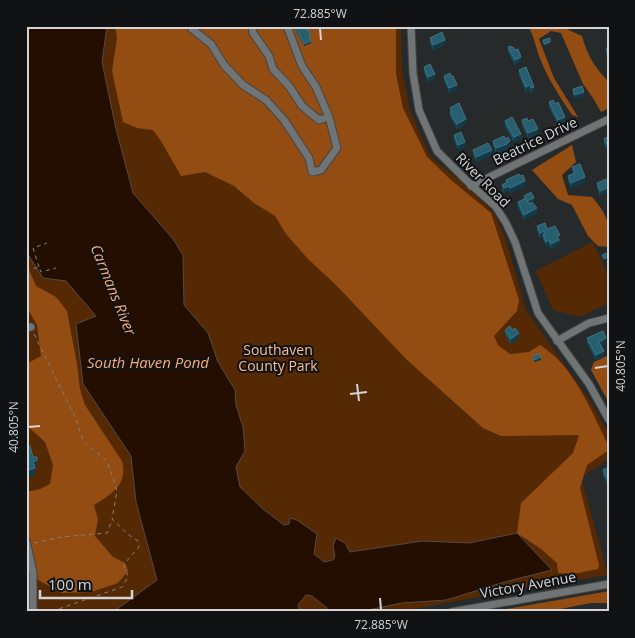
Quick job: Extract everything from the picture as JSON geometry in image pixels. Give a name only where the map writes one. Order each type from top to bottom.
[{"type":"street","points":[[190,26],[211,44],[224,65],[243,85],[266,100],[284,120],[309,158],[312,172],[321,170],[337,148],[329,118],[316,86],[302,66],[287,26]]},
{"type":"street","points":[[252,26],[253,33],[269,56],[274,69],[289,86],[302,106],[319,120],[329,118]]},
{"type":"street","name":"River Road","points":[[412,26],[413,73],[418,110],[437,151],[471,186],[496,207],[515,242],[538,313],[589,384],[609,420]]},
{"type":"street","name":"Beatrice Drive","points":[[471,186],[609,119]]},
{"type":"street","points":[[557,341],[589,323],[609,318]]},
{"type":"street","points":[[27,543],[33,572],[32,612]]},
{"type":"street","name":"Victory Avenue","points":[[451,612],[609,584]]},
{"type":"path","points":[[47,242],[33,248],[42,272],[56,268]]},
{"type":"path","points":[[26,272],[40,267]]},
{"type":"path","points":[[27,543],[61,537],[107,533],[112,519],[117,491],[107,461],[83,441],[76,419],[29,328]]},
{"type":"path","points":[[50,612],[122,587],[128,577],[124,564],[139,547],[138,541],[128,535],[112,519]]},
{"type":"green space","name":"Southaven County Park","points":[[26,26],[401,26],[402,70],[410,111],[430,156],[466,186],[494,213],[506,240],[526,310],[590,401],[609,434],[609,459],[581,477],[608,575],[525,588],[399,612],[26,612]]},
{"type":"green space","points":[[593,242],[609,277],[609,303],[580,317],[553,310],[536,271]]},
{"type":"shaded area","points":[[115,26],[396,26],[396,74],[403,108],[427,157],[491,213],[519,300],[517,311],[494,336],[498,345],[510,354],[529,352],[540,345],[552,354],[563,365],[580,390],[608,445],[609,450],[587,465],[580,488],[599,565],[598,569],[573,574],[558,573],[557,563],[541,549],[517,533],[521,503],[573,453],[579,435],[501,436],[483,428],[407,360],[337,286],[308,259],[286,234],[275,216],[254,203],[234,186],[205,172],[181,176],[153,130],[137,128],[123,122],[112,71],[117,38]]},
{"type":"shaded area","points":[[528,26],[560,26],[582,36],[592,61],[609,82],[609,108],[601,112],[583,84],[561,33],[551,31],[539,39],[554,78],[578,117],[572,115],[546,71]]},
{"type":"shaded area","points":[[572,145],[576,162],[562,175],[568,195],[592,197],[598,204],[607,220],[609,247],[598,246],[588,236],[572,205],[558,199],[532,170]]},
{"type":"shaded area","points":[[30,272],[36,286],[56,297],[67,311],[80,389],[85,405],[122,461],[123,476],[121,483],[112,493],[94,505],[98,519],[95,536],[113,557],[125,563],[128,571],[118,583],[91,592],[62,593],[38,580],[26,523],[26,492],[40,489],[50,484],[53,465],[45,442],[26,425],[26,364],[41,356],[37,325],[26,306],[26,276]]},
{"type":"shaded area","points":[[609,355],[609,403],[591,370],[594,362]]},
{"type":"shaded area","points":[[609,591],[609,603],[591,603],[545,612],[489,612]]},
{"type":"water","name":"South Haven Pond","points":[[26,26],[107,26],[102,62],[116,129],[133,193],[173,239],[183,255],[184,305],[208,333],[218,362],[235,390],[236,405],[243,427],[245,451],[236,467],[240,487],[263,509],[284,525],[289,524],[290,518],[297,520],[317,534],[314,554],[324,562],[333,560],[335,556],[333,546],[336,538],[345,543],[350,552],[422,541],[469,543],[517,533],[552,570],[446,600],[402,603],[358,612],[332,612],[312,596],[306,595],[298,605],[299,609],[297,612],[113,612],[157,580],[136,502],[131,456],[83,384],[76,324],[96,316],[66,281],[43,278],[26,251]]},
{"type":"building","points":[[295,26],[306,26],[307,31],[309,30],[311,41],[304,44]]},
{"type":"building","points":[[442,32],[445,40],[433,45],[430,38]]},
{"type":"building","points":[[550,38],[550,42],[544,44],[543,40]]},
{"type":"building","points":[[511,46],[515,50],[518,49],[521,57],[515,60],[508,47]]},
{"type":"building","points":[[430,64],[435,74],[428,77],[424,67]]},
{"type":"building","points":[[526,67],[534,87],[531,88],[530,85],[526,87],[519,70]]},
{"type":"building","points":[[450,73],[457,85],[449,88],[444,76]]},
{"type":"building","points":[[582,86],[584,92],[574,95],[573,89]]},
{"type":"building","points":[[553,100],[555,104],[558,102],[565,117],[558,120],[549,102]]},
{"type":"building","points":[[459,103],[466,119],[457,124],[450,112],[452,111],[450,108]]},
{"type":"building","points":[[512,117],[521,134],[514,137],[505,121]]},
{"type":"building","points":[[527,118],[528,121],[533,119],[538,129],[528,133],[522,120]]},
{"type":"building","points":[[461,132],[465,142],[458,145],[454,135]]},
{"type":"building","points":[[504,136],[505,139],[508,137],[510,141],[496,148],[493,141]]},
{"type":"building","points":[[609,136],[609,148],[604,139]]},
{"type":"building","points":[[488,143],[492,150],[476,157],[473,150]]},
{"type":"building","points":[[580,164],[585,177],[571,183],[568,176],[575,173],[572,167]]},
{"type":"building","points":[[519,174],[520,176],[523,175],[525,181],[510,188],[509,186],[504,188],[502,185],[507,182],[506,180]]},
{"type":"building","points":[[609,178],[609,187],[600,191],[597,183]]},
{"type":"building","points":[[531,192],[534,198],[527,201],[524,196]]},
{"type":"building","points":[[526,198],[529,204],[532,202],[537,208],[524,215],[518,202]]},
{"type":"building","points":[[545,223],[547,229],[555,226],[560,235],[557,236],[559,240],[551,244],[549,240],[546,242],[543,234],[545,233],[544,231],[540,233],[537,226]]},
{"type":"building","points":[[606,253],[608,257],[604,259],[602,255]]},
{"type":"building","points":[[510,326],[512,330],[515,328],[519,333],[511,339],[505,330]]},
{"type":"building","points":[[603,331],[606,338],[599,342],[604,351],[596,355],[587,338]]},
{"type":"building","points":[[539,354],[541,357],[534,360],[533,356]]},
{"type":"building","points":[[26,443],[27,447],[30,446],[33,457],[37,457],[37,460],[33,462],[35,468],[26,471]]},
{"type":"building","points":[[609,467],[609,482],[603,470]]},
{"type":"water label","name":"Carmans River","points":[[113,290]]}]
